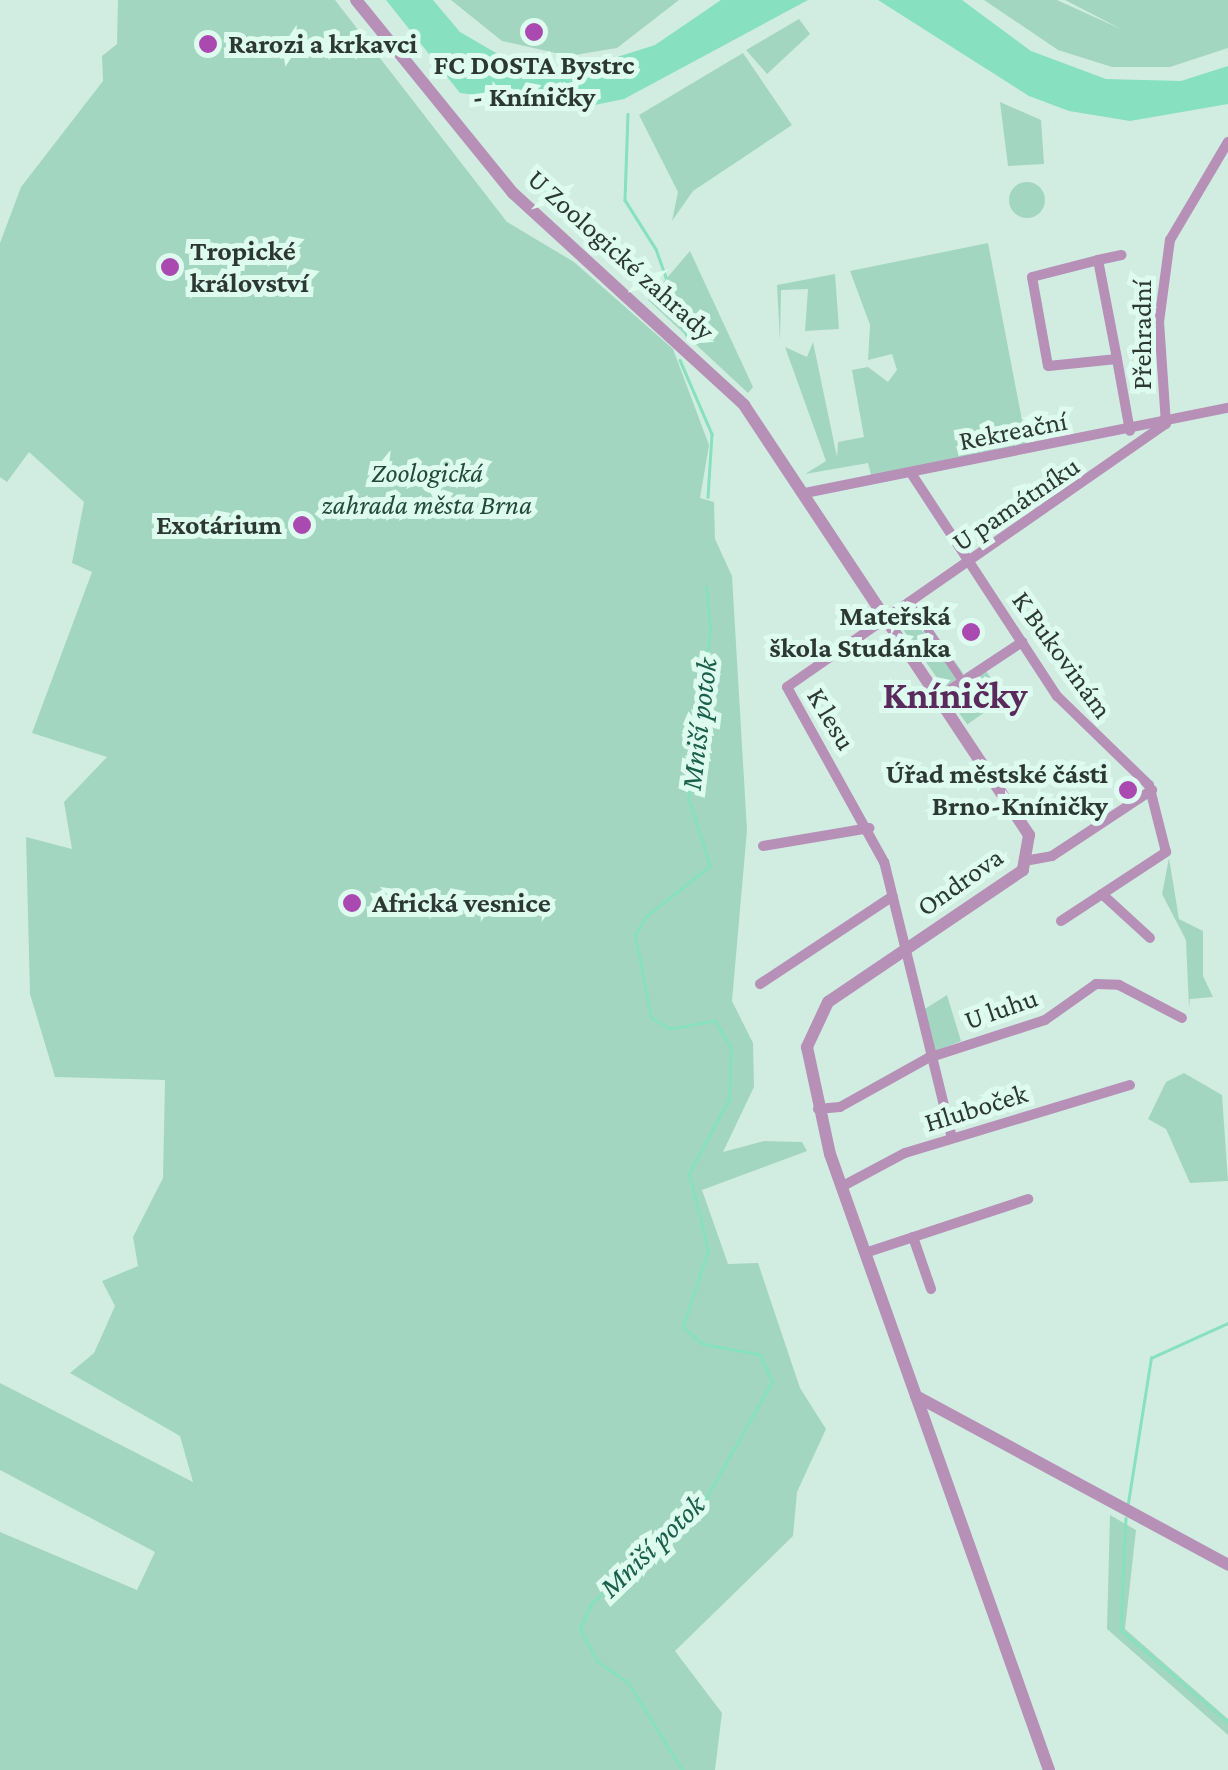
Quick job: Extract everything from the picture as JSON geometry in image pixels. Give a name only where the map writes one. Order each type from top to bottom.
[{"type":"street","name":"U Zoologické zahrady","points":[[356,0],[513,194],[744,404]]},
{"type":"street","name":"Přehradní","points":[[1166,424],[1160,322],[1167,254],[1186,203],[1228,142]]},
{"type":"street","points":[[1116,359],[1059,370],[1044,360],[1032,277],[1120,255]]},
{"type":"street","points":[[1098,260],[1130,431]]},
{"type":"street","name":"Ondrova","points":[[744,404],[1025,826],[1030,860],[814,1017],[808,1047],[841,1186],[1049,1770]]},
{"type":"street","name":"Rekreační","points":[[805,493],[1166,424],[1228,408]]},
{"type":"street","name":"U památníku","points":[[886,616],[1166,424]]},
{"type":"street","name":"K Bukovinám","points":[[911,473],[1022,642],[1091,736],[1152,790]]},
{"type":"street","points":[[909,601],[974,699]]},
{"type":"street","name":"K lesu","points":[[886,616],[792,679],[788,696],[869,828],[893,896],[928,1058],[952,1138]]},
{"type":"street","points":[[939,697],[1022,642]]},
{"type":"street","points":[[1030,860],[1052,856],[1152,790],[1171,852],[1061,921]]},
{"type":"street","points":[[763,846],[869,828]]},
{"type":"street","points":[[1102,894],[1150,938]]},
{"type":"street","name":"Ondrova","points":[[760,984],[893,896]]},
{"type":"street","name":"U luhu","points":[[824,1110],[928,1058],[1046,1020],[1096,984],[1119,985],[1182,1018]]},
{"type":"street","name":"Hluboček","points":[[841,1186],[952,1138],[1130,1084]]},
{"type":"street","points":[[865,1253],[1028,1199]]},
{"type":"street","points":[[913,1236],[931,1289]]},
{"type":"street","points":[[916,1396],[1228,1565]]},
{"type":"green space","name":"Zoologická zahrada města Brna","points":[[118,0],[335,0],[507,222],[574,262],[673,349],[709,445],[700,498],[714,502],[715,539],[732,576],[747,830],[732,1001],[753,1043],[754,1087],[723,1152],[764,1141],[802,1142],[807,1151],[702,1190],[728,1264],[758,1263],[800,1388],[826,1429],[797,1492],[793,1536],[675,1651],[722,1713],[715,1770],[0,1770],[0,1532],[137,1590],[155,1552],[0,1470],[0,1383],[193,1482],[180,1436],[70,1373],[94,1353],[115,1306],[102,1281],[138,1266],[133,1237],[163,1178],[165,1080],[55,1077],[30,994],[26,837],[72,849],[64,802],[107,757],[32,733],[92,572],[72,563],[84,502],[29,452],[7,482],[0,477],[0,243],[21,187],[103,81],[102,56],[117,44]]},
{"type":"green space","name":"FC DOSTA Bystrc - Kníničky","points":[[451,0],[679,0],[617,48],[569,56],[502,41]]},
{"type":"green space","points":[[984,0],[1057,0],[1123,30],[1065,0],[1228,0],[1228,48],[1170,67],[1112,67],[1058,50]]},
{"type":"green space","points":[[799,19],[810,34],[767,74],[746,50]]},
{"type":"green space","points":[[743,53],[792,125],[693,191],[672,221],[678,192],[639,115]]},
{"type":"green space","points":[[1000,102],[1041,120],[1044,164],[1008,166]]},
{"type":"green space","points":[[1027,182],[1040,187],[1045,200],[1040,213],[1027,218],[1014,213],[1009,200],[1014,187]]},
{"type":"green space","points":[[988,243],[1027,446],[871,475],[868,463],[805,474],[826,461],[785,347],[807,357],[813,342],[837,457],[838,442],[864,437],[852,370],[868,367],[888,382],[897,370],[892,354],[868,360],[870,325],[850,271]]},
{"type":"green space","points":[[690,251],[753,387],[748,393],[648,300]]},
{"type":"green space","points":[[835,274],[839,329],[805,331],[808,289],[781,290],[780,341],[777,285]]},
{"type":"green space","points":[[916,606],[964,674],[944,688],[896,620]]},
{"type":"green space","points":[[986,671],[1005,698],[967,724],[948,697]]},
{"type":"green space","points":[[1169,858],[1179,919],[1203,931],[1203,976],[1213,997],[1190,999],[1189,1008],[1186,940],[1162,894]]},
{"type":"green space","points":[[947,995],[961,1041],[931,1053],[920,1012]]},
{"type":"green space","points":[[1184,1073],[1222,1095],[1228,1181],[1190,1183],[1166,1129],[1148,1119],[1166,1082]]},
{"type":"green space","points":[[1110,1515],[1136,1530],[1125,1629],[1228,1719],[1228,1735],[1107,1629]]},
{"type":"shaded area","points":[[386,0],[433,0],[460,32],[503,57],[573,71],[655,45],[721,0],[808,0],[624,99],[580,108],[460,93]]},
{"type":"shaded area","points":[[878,0],[962,0],[1031,51],[1106,79],[1181,81],[1228,66],[1228,104],[1130,121],[1069,111],[1029,96]]},
{"type":"waterway","name":"Mniší potok","points":[[628,114],[625,200],[656,249],[687,336]]},
{"type":"waterway","name":"Mniší potok","points":[[680,360],[712,434],[708,497]]},
{"type":"waterway","name":"Mniší potok","points":[[682,1770],[628,1683],[597,1661],[580,1629],[591,1604],[702,1505],[772,1382],[760,1355],[702,1344],[683,1327],[708,1250],[689,1173],[729,1099],[731,1048],[715,1021],[670,1029],[651,1018],[635,936],[645,917],[710,866],[688,798],[710,630],[706,587]]},
{"type":"waterway","points":[[1128,1503],[1151,1358],[1228,1323]]},
{"type":"waterway","points":[[1126,1518],[1121,1630],[1228,1722]]},
{"type":"place","name":"FC DOSTA Bystrc - Kníničky","points":[[534,32]]},
{"type":"place","name":"Rarozi a krkavci","points":[[208,44]]},
{"type":"place","name":"Tropické království","points":[[170,267]]},
{"type":"place","name":"Exotárium","points":[[302,525]]},
{"type":"place","name":"Mateřská škola Studánka","points":[[971,632]]},
{"type":"place","name":"Úřad městské části Brno-Kníničky","points":[[1128,790]]},
{"type":"place","name":"Africká vesnice","points":[[352,903]]},
{"type":"district","name":"Kníničky","points":[[955,696]]}]
